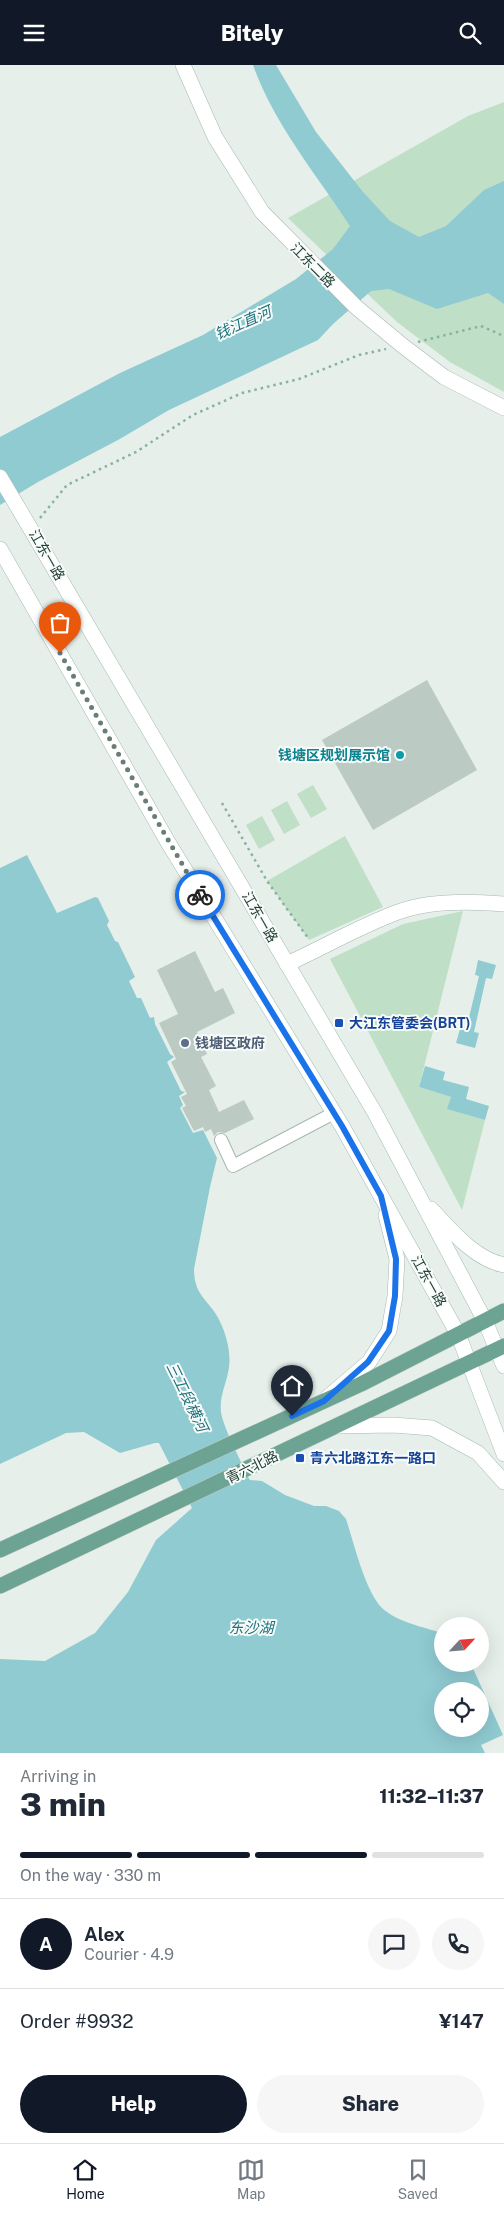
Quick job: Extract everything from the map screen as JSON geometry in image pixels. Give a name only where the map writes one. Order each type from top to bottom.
[{"type":"main road","name":"江东二路","points":[[184,65],[215,137],[262,212],[302,255],[356,307],[403,346],[444,377],[504,408]]},
{"type":"main road","name":"江东一路","points":[[0,477],[375,1113],[484,1321],[501,1348],[504,1366]]},
{"type":"main road","name":"江东一路","points":[[0,549],[169,844],[334,1113],[458,1334],[504,1454]]},
{"type":"main road","points":[[288,964],[399,912],[438,904],[465,902],[504,904]]},
{"type":"main road","points":[[324,1401],[368,1362],[389,1331],[395,1296],[396,1259],[381,1196]]},
{"type":"main road","points":[[420,1198],[464,1243],[496,1263],[504,1265]]},
{"type":"main road","points":[[0,1550],[324,1401],[504,1311]]},
{"type":"main road","name":"青六北路","points":[[0,1586],[501,1348]]},
{"type":"main road","points":[[338,1426],[393,1425],[432,1428],[478,1453],[504,1482]]},
{"type":"street","points":[[221,1140],[236,1171],[334,1113]]},
{"type":"path","points":[[32,529],[66,485],[136,452],[193,415],[242,393],[299,379],[359,355],[481,326],[504,336]]},
{"type":"path","points":[[222,803],[267,881],[317,950]]},
{"type":"green space","points":[[504,102],[504,392],[450,362],[397,322],[288,218],[468,116]]},
{"type":"green space","points":[[313,785],[327,809],[311,818],[297,794]]},
{"type":"green space","points":[[287,801],[300,825],[284,834],[271,810]]},
{"type":"green space","points":[[262,816],[275,840],[259,849],[246,825]]},
{"type":"green space","points":[[345,836],[383,907],[309,940],[267,881]]},
{"type":"green space","points":[[463,911],[419,1087],[451,1097],[448,1109],[485,1120],[462,1210],[330,959],[403,924]]},
{"type":"water","name":"钱江直河","points":[[253,65],[276,65],[316,132],[363,192],[390,221],[419,237],[446,226],[484,190],[504,181],[504,304],[488,293],[437,309],[389,289],[371,291],[333,324],[318,340],[169,410],[0,505],[0,437],[120,373],[203,335],[296,279],[333,249],[350,226],[284,128],[272,108]]},
{"type":"water","name":"东沙湖","points":[[27,855],[57,913],[95,897],[98,898],[109,921],[107,925],[115,941],[118,942],[135,977],[129,981],[137,998],[141,998],[150,1018],[154,1017],[155,1024],[170,1054],[174,1057],[167,1062],[181,1091],[185,1092],[179,1096],[183,1105],[180,1108],[193,1133],[203,1130],[217,1158],[194,1269],[197,1287],[218,1317],[227,1341],[229,1362],[221,1400],[221,1412],[248,1477],[250,1480],[262,1481],[285,1495],[314,1506],[326,1506],[339,1511],[346,1519],[365,1579],[382,1608],[395,1617],[434,1631],[434,1673],[475,1673],[479,1682],[434,1682],[434,1737],[489,1737],[489,1704],[503,1735],[481,1745],[485,1753],[0,1753],[0,1659],[45,1661],[95,1633],[128,1592],[156,1540],[192,1508],[159,1443],[120,1453],[84,1432],[66,1433],[0,1464],[0,868]]},
{"type":"water","points":[[478,960],[496,965],[492,979],[486,978],[474,1032],[479,1033],[475,1048],[456,1043],[460,1029],[466,1030],[479,976],[475,975]]},
{"type":"water","points":[[425,1066],[445,1072],[443,1080],[469,1087],[466,1099],[489,1106],[485,1120],[447,1109],[451,1097],[419,1087]]},
{"type":"building","name":"钱塘区规划展示馆","points":[[427,680],[477,770],[373,830],[322,740]]},
{"type":"building","name":"钱塘区政府","points":[[195,951],[215,992],[223,988],[235,1013],[197,1032],[207,1054],[201,1057],[216,1086],[209,1090],[219,1112],[244,1100],[254,1119],[225,1133],[218,1132],[214,1136],[211,1129],[205,1132],[203,1127],[194,1131],[182,1108],[186,1106],[181,1097],[187,1094],[171,1062],[176,1059],[159,1023],[178,1014],[157,970]]},
{"type":"way so far","points":[[60,653],[200,895]]},
{"type":"place","name":"钱塘区规划展示馆","points":[[400,755]]},
{"type":"place","name":"大江东管委会(BRT)","points":[[339,1023]]},
{"type":"place","name":"钱塘区政府","points":[[185,1043]]},
{"type":"place","name":"青六北路江东一路口","points":[[300,1458]]},
{"type":"route","points":[[200,895],[342,1126],[381,1196],[396,1259],[395,1296],[389,1331],[368,1362],[324,1401],[292,1416]]},
{"type":"water label","name":"三工段横河","points":[[187,1397]]}]
